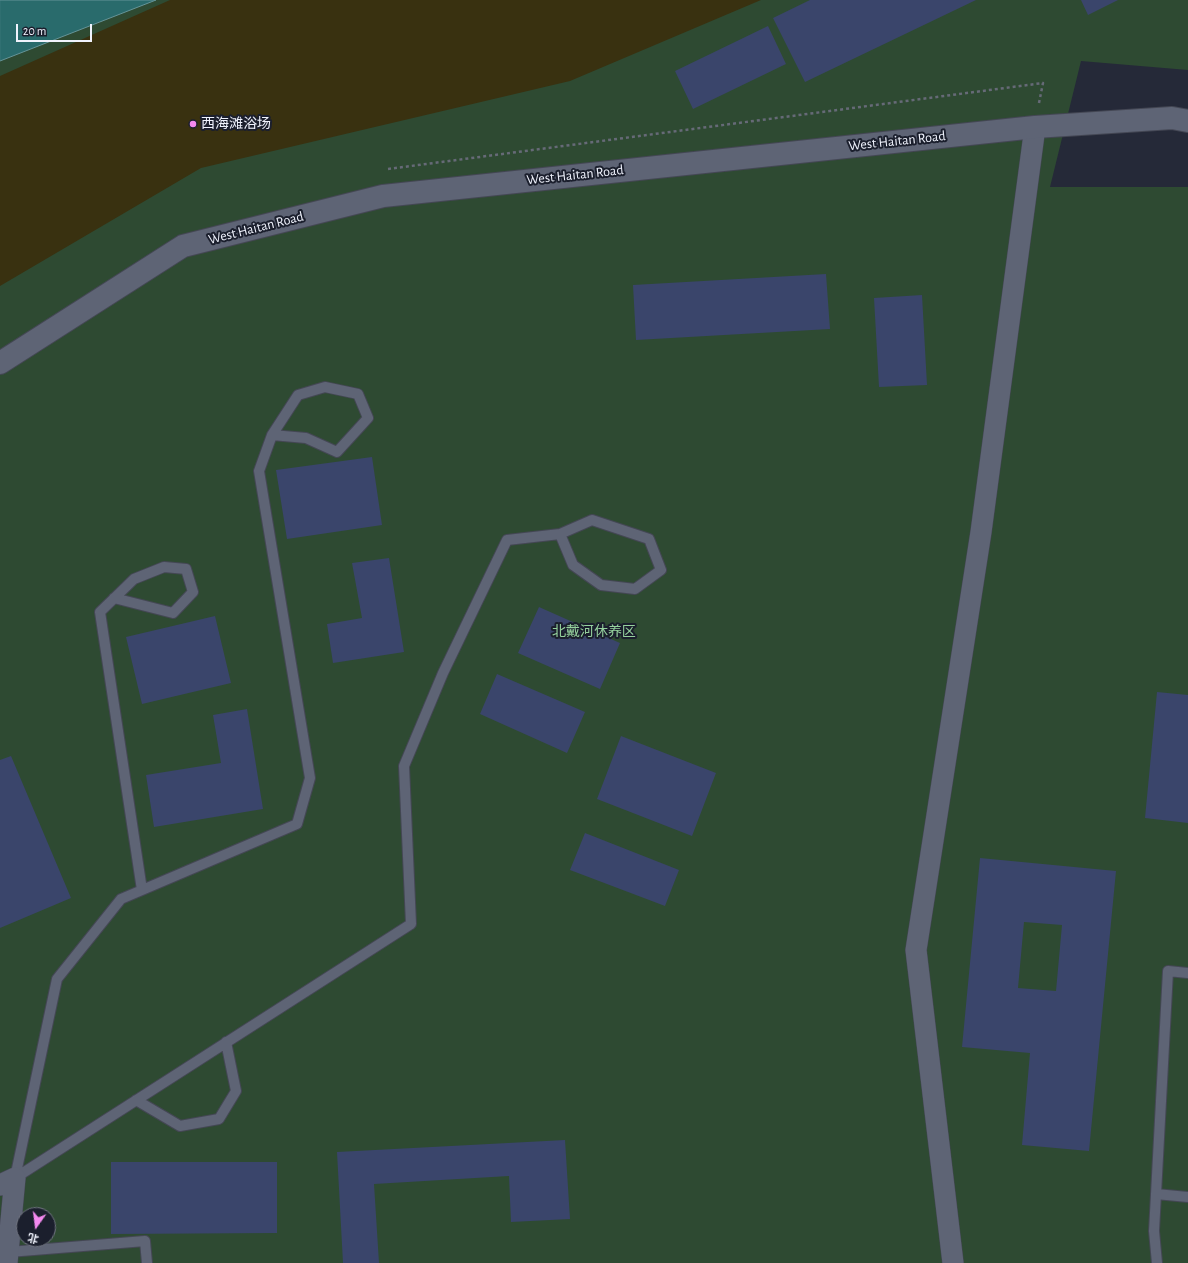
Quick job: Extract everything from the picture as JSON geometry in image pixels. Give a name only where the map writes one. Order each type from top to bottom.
[{"type":"main road","name":"West Haitan Road","points":[[0,364],[183,246],[383,196],[1035,127],[1172,118],[1188,121]]},
{"type":"street","points":[[953,1263],[916,950],[981,532],[1035,127]]},
{"type":"street","points":[[7,1181],[8,1258]]},
{"type":"lane","points":[[7,1181],[57,979],[121,899],[298,824],[310,778],[259,471],[272,435],[298,395],[325,387],[358,394],[368,418],[337,452],[306,438],[272,435]]},
{"type":"lane","points":[[7,1181],[411,924],[404,766],[443,673],[507,540],[560,534],[592,520],[648,539],[660,570],[635,589],[601,585],[573,564],[560,534]]},
{"type":"lane","points":[[114,598],[173,613],[193,592],[186,569],[164,567],[134,579],[114,598],[100,612],[142,890]]},
{"type":"lane","points":[[1157,1263],[1154,1231],[1168,970],[1188,973]]},
{"type":"lane","points":[[136,1100],[180,1126],[219,1119],[236,1091],[226,1042]]},
{"type":"lane","points":[[1156,1194],[1188,1197]]},
{"type":"lane","points":[[8,1258],[145,1241],[147,1263]]},
{"type":"green space","name":"北戴河休养区","points":[[0,0],[1188,0],[1188,70],[1081,61],[1050,187],[1188,187],[1188,1263],[0,1263]]},
{"type":"sand","name":"西海滩浴场","points":[[170,0],[761,0],[570,81],[201,168],[0,286],[0,76]]},
{"type":"shaded area","points":[[0,0],[156,0],[0,61]]},
{"type":"building","points":[[810,0],[976,0],[805,82],[773,18]]},
{"type":"building","points":[[1081,0],[1118,0],[1088,15]]},
{"type":"building","points":[[768,26],[786,64],[693,109],[675,71]]},
{"type":"building","points":[[826,274],[830,329],[636,340],[633,285]]},
{"type":"building","points":[[922,295],[927,385],[879,387],[874,298]]},
{"type":"building","points":[[372,457],[382,525],[287,539],[276,470]]},
{"type":"building","points":[[389,558],[404,652],[333,663],[327,624],[362,618],[352,563]]},
{"type":"building","points":[[539,607],[620,643],[600,689],[518,653]]},
{"type":"building","points":[[215,616],[231,683],[142,704],[126,637]]},
{"type":"building","points":[[497,674],[585,712],[567,753],[480,714]]},
{"type":"building","points":[[1157,692],[1188,695],[1188,823],[1145,818]]},
{"type":"building","points":[[247,709],[263,809],[154,827],[146,775],[221,763],[213,715]]},
{"type":"building","points":[[621,736],[716,773],[692,836],[597,799]]},
{"type":"building","points":[[11,756],[71,898],[0,928],[0,760]]},
{"type":"building","points":[[585,833],[679,870],[665,906],[570,870]]},
{"type":"building","points":[[980,858],[1116,871],[1089,1151],[1022,1145],[1030,1053],[962,1047]],"holes":[[[1024,922],[1062,925],[1056,991],[1018,988]]]},
{"type":"building","points":[[565,1140],[570,1219],[511,1222],[509,1176],[374,1184],[379,1263],[343,1263],[337,1152]]},
{"type":"building","points":[[111,1162],[277,1162],[277,1233],[111,1234]]},
{"type":"place","name":"西海滩浴场","points":[[193,124]]}]
